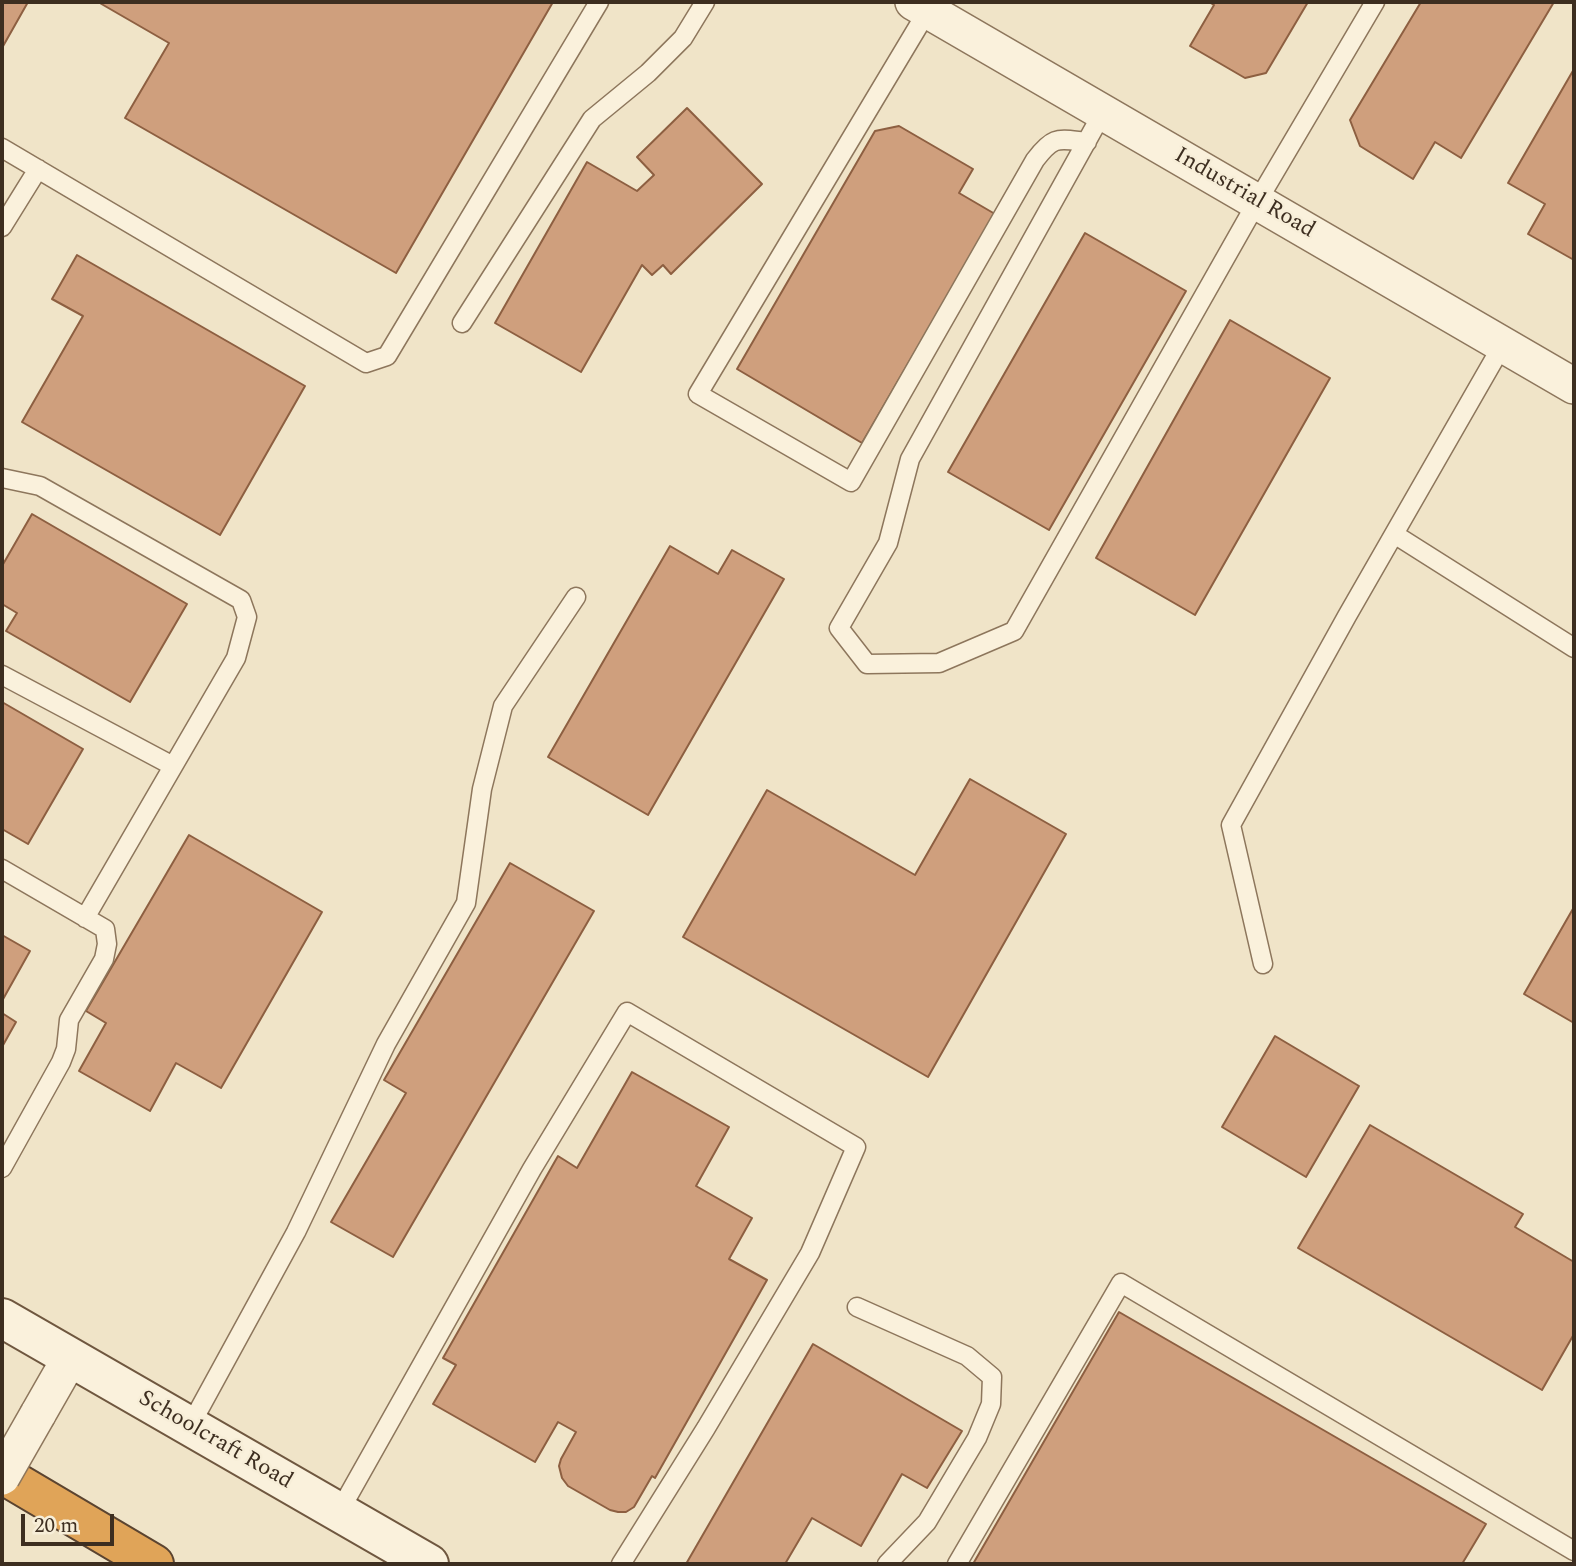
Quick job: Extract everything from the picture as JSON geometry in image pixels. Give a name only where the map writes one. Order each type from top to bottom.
[{"type":"highway","points":[[2,1476],[154,1564]]},
{"type":"main road","name":"Schoolcraft Road","points":[[2,1318],[429,1564]]},
{"type":"street","name":"Industrial Road","points":[[924,5],[1095,127],[1257,202],[1574,386]]},
{"type":"street","points":[[2,1476],[69,1358]]},
{"type":"lane","points":[[2,148],[366,363],[387,356],[599,2]]},
{"type":"lane","points":[[462,323],[592,119],[648,73],[683,38],[705,2]]},
{"type":"lane","points":[[1095,127],[911,459],[888,544],[839,628],[867,664],[939,663],[1014,631],[1257,202],[1375,2]]},
{"type":"lane","points":[[924,5],[698,394],[851,482],[1035,160],[1044,148],[1057,139],[1095,127]]},
{"type":"lane","points":[[2,227],[38,169]]},
{"type":"lane","points":[[1263,964],[1231,825],[1503,344]]},
{"type":"lane","points":[[2,478],[40,485],[241,600],[247,617],[236,658],[85,918]]},
{"type":"lane","points":[[1394,534],[1574,648]]},
{"type":"lane","points":[[190,1426],[296,1232],[386,1044],[466,903],[482,789],[503,706],[576,597]]},
{"type":"lane","points":[[2,675],[173,766]]},
{"type":"lane","points":[[2,869],[105,929],[107,944],[104,959],[69,1020],[66,1049],[61,1062],[2,1168]]},
{"type":"lane","points":[[339,1512],[532,1168],[627,1012],[856,1147],[810,1253],[621,1564]]},
{"type":"lane","points":[[957,1564],[1121,1283],[1574,1551]]},
{"type":"lane","points":[[857,1307],[967,1356],[992,1377],[991,1404],[977,1438],[927,1522],[887,1564]]},
{"type":"building","points":[[2,2],[28,2],[2,48]]},
{"type":"building","points":[[98,2],[553,2],[396,273],[125,118],[169,43]]},
{"type":"building","points":[[1209,2],[1308,2],[1266,73],[1245,78],[1190,46],[1214,5]]},
{"type":"building","points":[[1421,2],[1554,2],[1461,158],[1435,142],[1413,179],[1360,146],[1350,120]]},
{"type":"building","points":[[1574,69],[1574,260],[1528,234],[1545,204],[1508,183]]},
{"type":"building","points":[[687,108],[762,184],[671,274],[663,265],[652,275],[642,265],[581,372],[495,323],[587,162],[637,191],[654,175],[637,157]]},
{"type":"building","points":[[899,126],[973,169],[959,193],[995,214],[862,443],[737,369],[875,131]]},
{"type":"building","points":[[1085,233],[1186,291],[1049,530],[948,472]]},
{"type":"building","points":[[77,255],[305,386],[220,535],[22,422],[83,316],[52,299]]},
{"type":"building","points":[[1230,320],[1330,378],[1195,615],[1096,558]]},
{"type":"building","points":[[32,514],[187,604],[130,702],[6,631],[17,613],[2,604],[2,566]]},
{"type":"building","points":[[670,546],[718,574],[732,550],[784,579],[648,815],[548,757]]},
{"type":"building","points":[[2,702],[83,749],[28,844],[2,829]]},
{"type":"building","points":[[970,779],[1066,834],[928,1077],[683,937],[767,790],[915,875]]},
{"type":"building","points":[[189,835],[322,912],[221,1088],[176,1063],[150,1111],[79,1071],[106,1023],[86,1011]]},
{"type":"building","points":[[510,863],[594,911],[393,1257],[331,1222],[406,1093],[384,1080]]},
{"type":"building","points":[[1574,907],[1574,1023],[1524,994]]},
{"type":"building","points":[[2,935],[30,951],[2,1001]]},
{"type":"building","points":[[2,1013],[16,1022],[2,1047]]},
{"type":"building","points":[[1275,1036],[1359,1086],[1306,1177],[1222,1127]]},
{"type":"building","points":[[632,1072],[729,1127],[696,1186],[752,1218],[729,1259],[767,1280],[655,1478],[652,1476],[634,1507],[626,1512],[618,1512],[568,1486],[562,1478],[559,1466],[561,1459],[576,1432],[558,1422],[535,1462],[433,1404],[456,1365],[443,1358],[558,1156],[577,1168]]},
{"type":"building","points":[[1370,1125],[1523,1214],[1515,1227],[1574,1262],[1574,1334],[1542,1390],[1298,1248]]},
{"type":"building","points":[[1119,1312],[1486,1524],[1462,1564],[973,1564]]},
{"type":"building","points":[[813,1344],[962,1431],[927,1488],[902,1474],[861,1546],[812,1518],[785,1564],[686,1564]]}]
